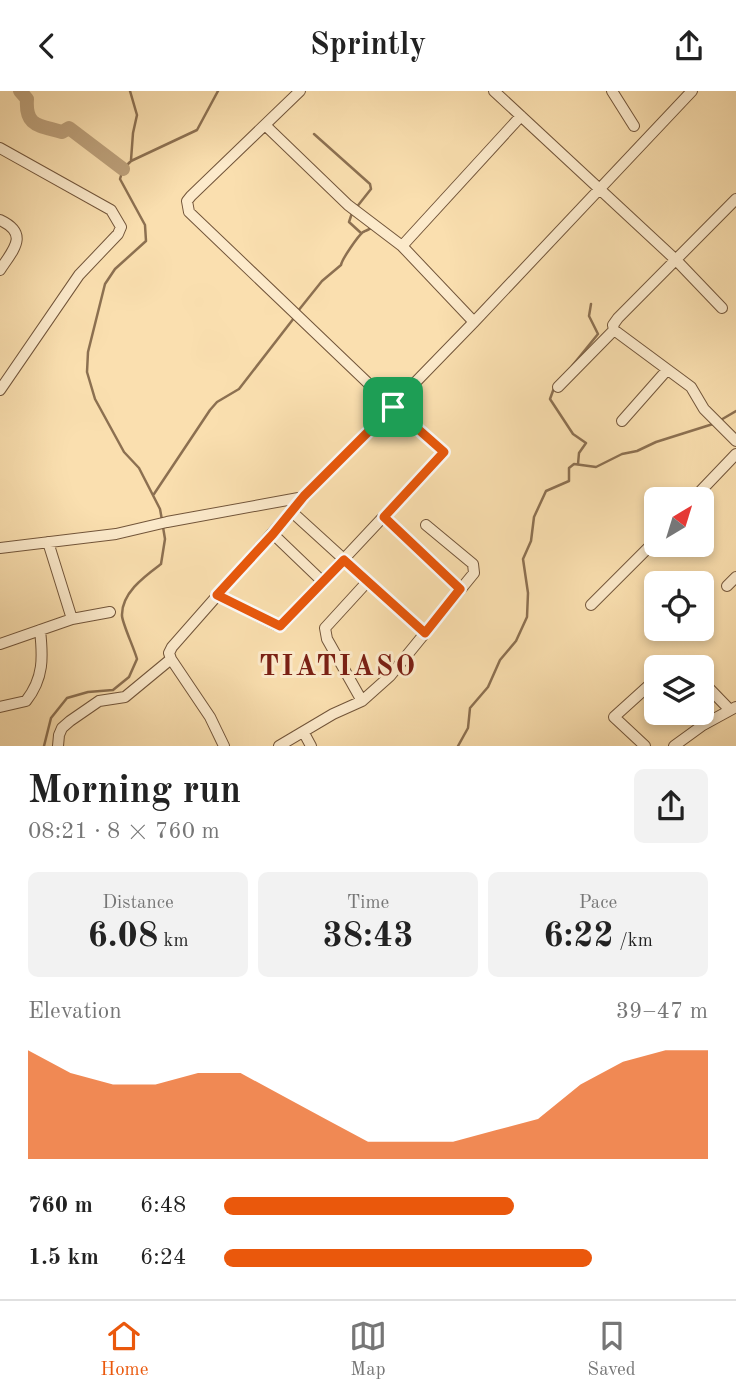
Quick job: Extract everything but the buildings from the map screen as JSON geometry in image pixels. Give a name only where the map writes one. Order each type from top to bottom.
[{"type":"street","points":[[217,595],[280,626],[444,452],[393,407],[189,212],[187,201],[191,196],[300,91]]},
{"type":"street","points":[[494,91],[677,261],[722,308]]},
{"type":"street","points":[[612,91],[634,127]]},
{"type":"street","points":[[224,746],[210,717],[172,659],[169,653],[172,647],[304,496],[393,407],[692,91]]},
{"type":"street","points":[[402,246],[521,116]]},
{"type":"street","points":[[265,125],[348,205],[402,246],[474,322]]},
{"type":"street","points":[[0,148],[111,210],[121,227],[118,235],[79,275],[0,390]]},
{"type":"street","points":[[736,199],[613,325],[614,330],[691,387],[704,409],[736,441]]},
{"type":"street","points":[[0,220],[11,226],[18,242],[0,269]]},
{"type":"street","points":[[558,387],[614,330]]},
{"type":"street","points":[[622,421],[667,370]]},
{"type":"street","points":[[705,487],[736,454]]},
{"type":"street","points":[[1,546],[116,534],[167,521],[304,496]]},
{"type":"street","points":[[292,512],[425,633]]},
{"type":"street","points":[[384,517],[460,589]]},
{"type":"street","points":[[279,746],[333,714],[362,701],[390,676],[474,573],[473,564],[426,525]]},
{"type":"street","points":[[273,534],[323,582]]},
{"type":"street","points":[[48,542],[72,619]]},
{"type":"street","points":[[591,605],[644,552]]},
{"type":"street","points":[[727,586],[736,577]]},
{"type":"street","points":[[362,701],[327,639],[325,628],[368,581]]},
{"type":"street","points":[[0,643],[72,619],[110,612]]},
{"type":"street","points":[[0,707],[26,701],[32,691],[44,663],[40,630]]},
{"type":"street","points":[[58,746],[59,735],[70,721],[99,701],[125,697],[172,659]]},
{"type":"street","points":[[644,690],[614,717],[645,746]]},
{"type":"street","points":[[674,746],[733,708],[714,691]]},
{"type":"street","points":[[304,733],[310,746]]},
{"type":"waterway","points":[[20,91],[27,99],[31,120],[40,126],[62,132],[69,128],[123,169]]},
{"type":"waterway","points":[[130,91],[137,115],[131,160]]},
{"type":"waterway","points":[[162,520],[160,509],[139,468],[124,452],[95,399],[87,372],[88,352],[105,284],[115,269],[146,241],[145,225],[120,179],[123,169],[131,161],[197,130],[218,91]]},
{"type":"waterway","points":[[314,134],[370,184],[371,189],[356,208]]},
{"type":"waterway","points":[[352,213],[349,222],[361,233]]},
{"type":"waterway","points":[[298,311],[322,281],[341,265],[361,234],[374,227]]},
{"type":"waterway","points":[[572,366],[598,334],[589,316],[591,304]]},
{"type":"waterway","points":[[154,494],[210,410],[217,402],[239,389],[294,318]]},
{"type":"waterway","points":[[554,388],[550,399],[573,434],[586,443],[579,453],[578,464]]},
{"type":"waterway","points":[[719,421],[736,411]]},
{"type":"waterway","points":[[458,746],[468,728],[470,708],[488,687],[500,660],[516,641],[527,617],[528,593],[523,559],[531,541],[534,517],[546,491],[569,481],[569,468],[574,464],[596,467],[622,454],[713,424]]},
{"type":"waterway","points":[[44,746],[51,718],[67,698],[88,692],[113,690],[129,677],[137,659],[123,620],[123,608],[135,586],[161,564],[165,539],[163,527]]},
{"type":"district","name":"TIATIASO","points":[[338,668]]},
{"type":"route","points":[[393,407],[444,452],[384,517],[460,589],[425,633],[344,560],[280,626],[217,595],[304,496],[393,407]]}]
